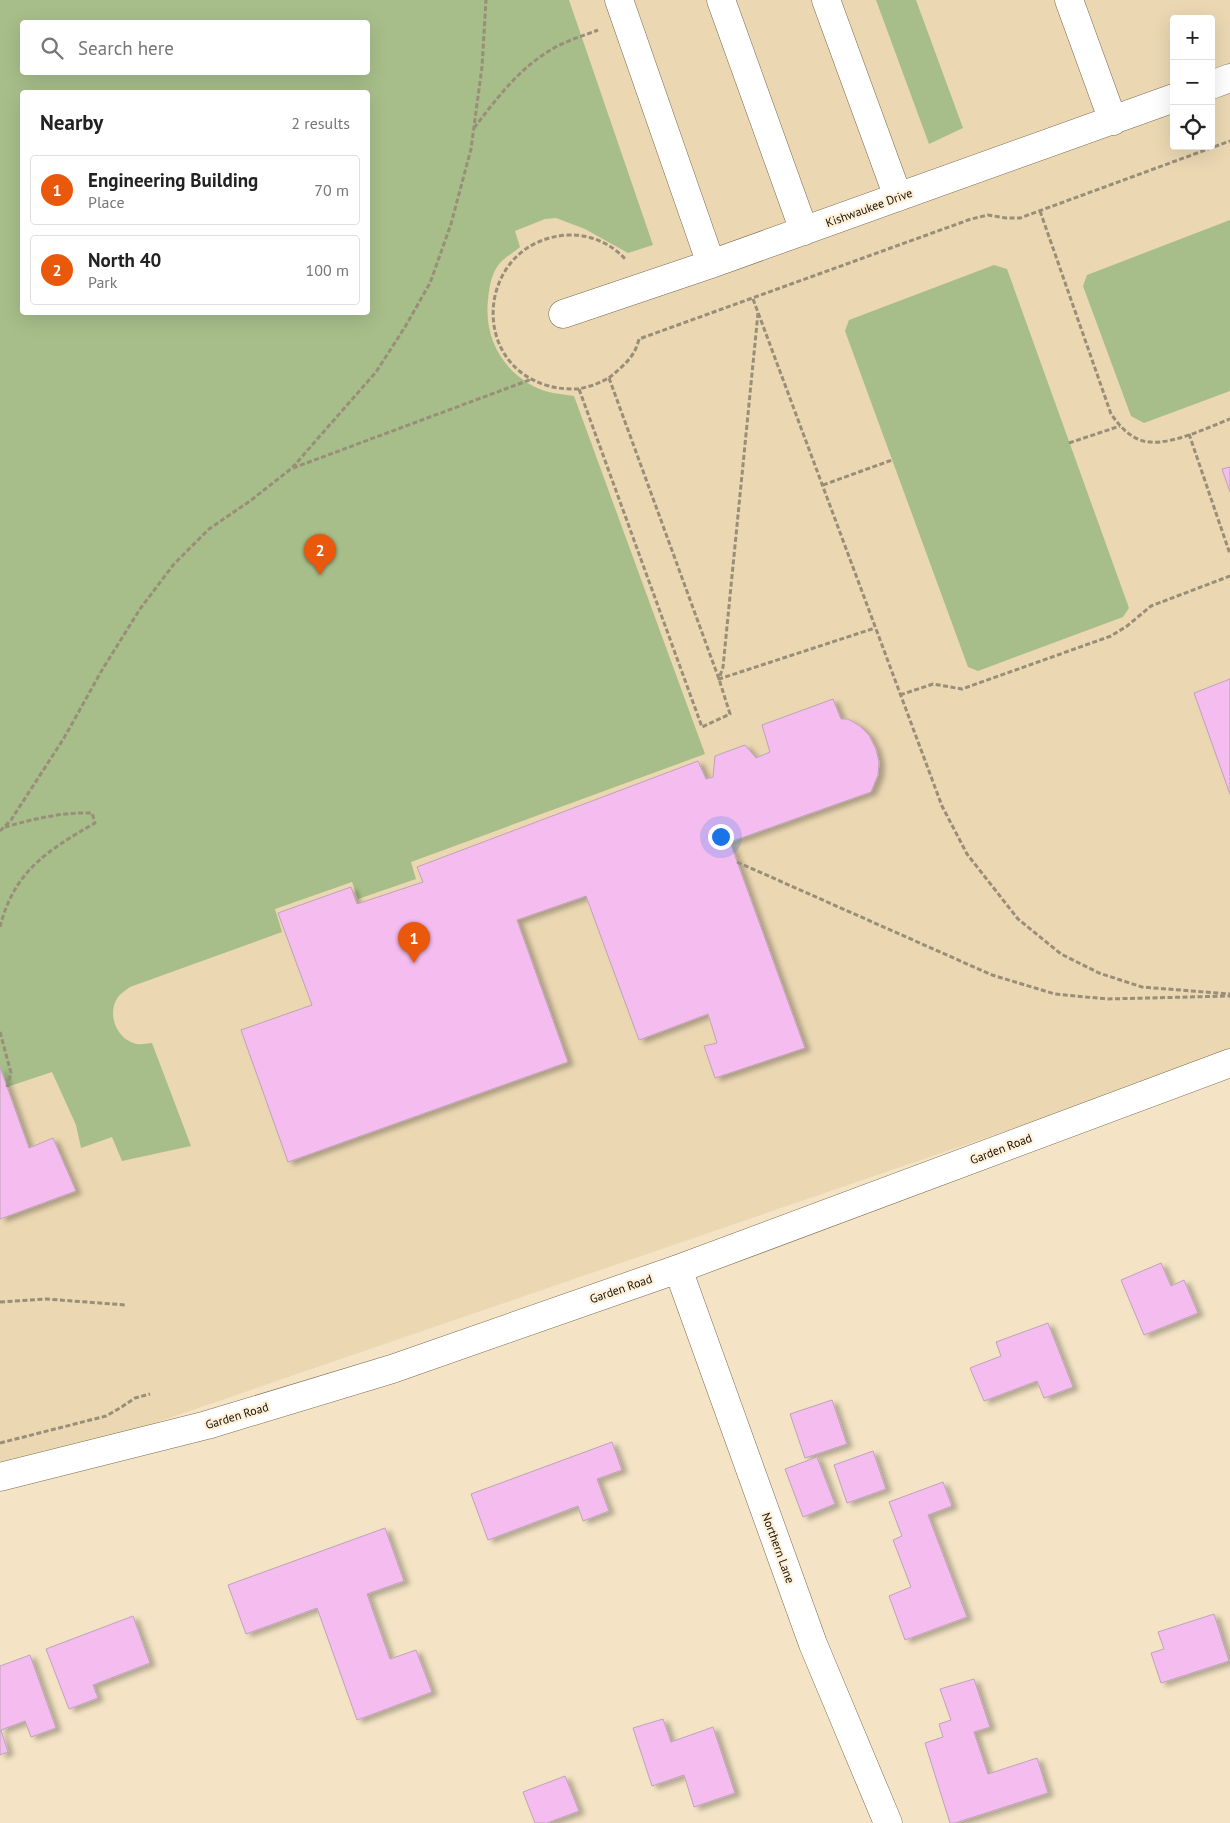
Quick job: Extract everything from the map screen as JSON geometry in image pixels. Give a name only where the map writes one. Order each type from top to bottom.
[{"type":"street","points":[[721,0],[804,231]]},
{"type":"street","points":[[826,0],[898,197]]},
{"type":"street","points":[[1068,0],[1113,121]]},
{"type":"street","points":[[622,10],[711,264]]},
{"type":"street","points":[[1215,84],[1230,78]]},
{"type":"street","name":"Kishwaukee Drive","points":[[563,314],[711,264],[1170,100]]},
{"type":"street","name":"Garden Road","points":[[0,1478],[207,1425],[392,1370],[678,1270],[1230,1063]]},
{"type":"street","name":"Northern Lane","points":[[678,1270],[813,1644],[888,1823]]},
{"type":"path","points":[[0,831],[12,820],[64,738],[102,670],[140,609],[174,564],[209,530],[292,468],[336,420],[376,372],[405,327],[430,283],[451,224],[471,149],[482,67],[486,0]]},
{"type":"path","points":[[474,128],[507,85],[531,64],[555,48],[622,10]]},
{"type":"path","points":[[609,378],[719,679],[730,714],[702,726],[579,388],[594,385],[609,378],[628,362],[637,350],[640,339],[971,219],[988,216],[1020,218],[1230,141]]},
{"type":"path","points":[[1040,211],[1111,414],[1120,426],[1140,440],[1160,443],[1230,419]]},
{"type":"path","points":[[753,299],[900,695],[946,814],[967,854],[1018,919],[1061,954],[1099,973],[1142,987],[1230,995]]},
{"type":"path","points":[[719,679],[723,667],[758,310]]},
{"type":"path","points":[[292,468],[532,378]]},
{"type":"path","points":[[1070,443],[1120,426]]},
{"type":"path","points":[[1189,434],[1230,554]]},
{"type":"path","points":[[823,485],[892,460]]},
{"type":"path","points":[[900,695],[933,684],[962,689],[1111,636],[1127,626],[1150,606],[1230,576]]},
{"type":"path","points":[[719,679],[876,628]]},
{"type":"path","points":[[0,926],[6,904],[16,886],[26,874],[62,842],[95,824],[92,813],[75,813],[55,814],[4,827]]},
{"type":"path","points":[[737,862],[992,975],[1054,994],[1107,999],[1230,995]]},
{"type":"path","points":[[0,1032],[11,1073],[8,1087]]},
{"type":"path","points":[[0,1302],[46,1298],[126,1305]]},
{"type":"path","points":[[0,1443],[106,1416],[135,1398],[150,1394]]},
{"type":"shaded area","points":[[0,0],[1230,0],[1230,1054],[0,1476]]},
{"type":"green space","points":[[0,0],[569,0],[653,245],[628,253],[585,229],[556,218],[545,219],[515,231],[520,247],[499,264],[492,278],[487,313],[489,326],[497,350],[504,361],[522,379],[543,390],[574,396],[705,754],[411,862],[416,879],[358,899],[352,882],[275,909],[282,932],[130,987],[118,997],[115,1004],[113,1018],[115,1025],[119,1032],[130,1042],[139,1044],[152,1043],[191,1146],[122,1161],[112,1137],[81,1148],[76,1125],[52,1072],[7,1087],[0,1067]]},
{"type":"green space","points":[[876,0],[916,0],[963,128],[929,144]]},
{"type":"green space","points":[[1230,220],[1230,391],[1144,423],[1131,416],[1083,286],[1087,275]]},
{"type":"green space","points":[[994,265],[1007,269],[1129,608],[1123,617],[978,671],[968,667],[845,331],[849,320]]},
{"type":"building","points":[[1230,467],[1230,492],[1222,469]]},
{"type":"building","points":[[1230,679],[1230,794],[1194,693]]},
{"type":"building","points":[[833,699],[841,719],[848,719],[860,726],[869,735],[876,749],[879,762],[878,775],[871,792],[730,842],[805,1048],[715,1078],[704,1046],[717,1043],[708,1014],[639,1040],[586,896],[517,920],[568,1062],[288,1162],[241,1030],[312,1005],[278,913],[351,887],[357,904],[423,882],[417,867],[698,761],[706,779],[713,777],[715,756],[745,745],[756,758],[770,752],[762,725]]},
{"type":"building","points":[[0,1067],[29,1148],[53,1138],[76,1191],[0,1219]]},
{"type":"building","points":[[1161,1263],[1171,1286],[1184,1280],[1198,1313],[1144,1335],[1121,1280]]},
{"type":"building","points":[[1048,1323],[1073,1387],[1044,1398],[1037,1381],[984,1401],[970,1368],[1001,1356],[996,1342]]},
{"type":"building","points":[[832,1400],[847,1444],[805,1458],[790,1414]]},
{"type":"building","points":[[612,1442],[622,1470],[597,1479],[609,1511],[583,1521],[578,1506],[488,1540],[471,1494]]},
{"type":"building","points":[[873,1451],[886,1489],[847,1503],[834,1465]]},
{"type":"building","points":[[817,1457],[835,1504],[803,1517],[785,1469]]},
{"type":"building","points":[[943,1482],[952,1506],[928,1515],[967,1617],[905,1640],[889,1596],[911,1587],[893,1540],[902,1536],[889,1502]]},
{"type":"building","points":[[385,1528],[404,1581],[367,1594],[390,1659],[416,1650],[432,1692],[357,1720],[317,1608],[246,1634],[228,1585]]},
{"type":"building","points":[[1214,1614],[1229,1661],[1161,1683],[1151,1653],[1164,1649],[1158,1632]]},
{"type":"building","points":[[133,1616],[150,1663],[93,1685],[98,1698],[69,1709],[46,1649]]},
{"type":"building","points":[[30,1655],[56,1728],[31,1737],[25,1721],[1,1730],[8,1752],[0,1755],[0,1666]]},
{"type":"building","points":[[974,1679],[990,1727],[974,1732],[988,1774],[1037,1758],[1048,1793],[950,1823],[925,1743],[943,1737],[939,1724],[951,1720],[940,1689]]},
{"type":"building","points":[[663,1719],[671,1742],[713,1727],[735,1793],[694,1807],[684,1775],[652,1786],[633,1728]]},
{"type":"building","points":[[565,1776],[579,1811],[547,1823],[535,1823],[523,1792]]},
{"type":"place","name":"North 40","points":[[320,575]]},
{"type":"place","name":"Engineering Building","points":[[414,963]]}]
